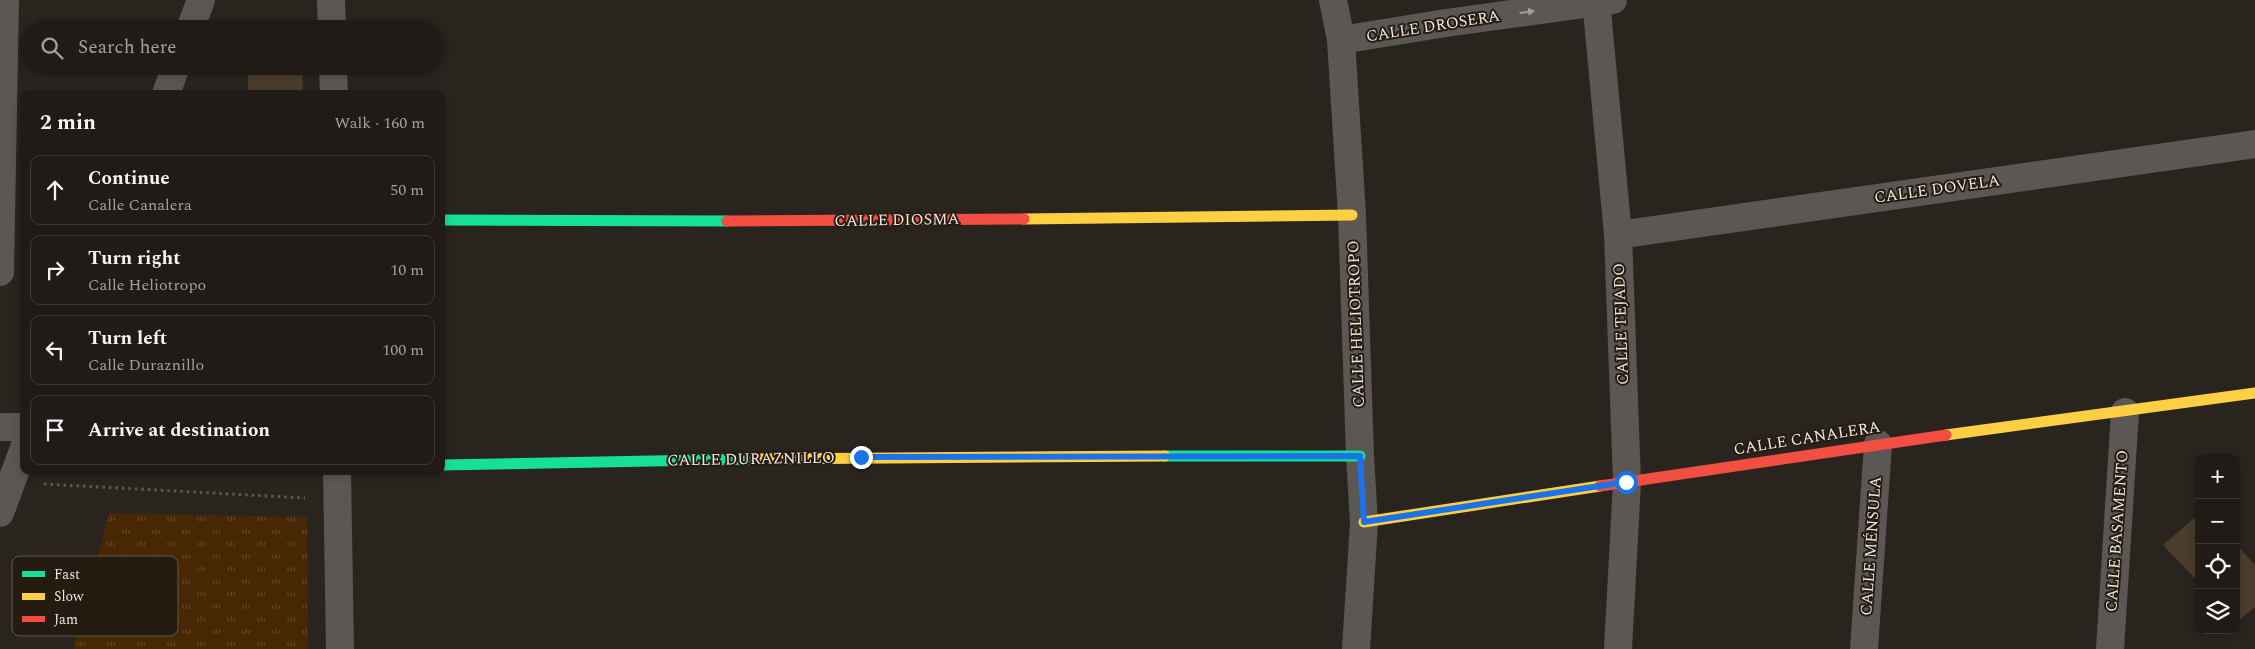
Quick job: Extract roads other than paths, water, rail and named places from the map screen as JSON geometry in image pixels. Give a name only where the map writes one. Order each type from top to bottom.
[{"type":"street","points":[[0,272],[9,185],[5,0]]},
{"type":"street","points":[[193,20],[201,0]]},
{"type":"street","points":[[332,0],[332,20]]},
{"type":"street","name":"CALLE HELIOTROPO","points":[[1333,0],[1341,40],[1352,215],[1364,522],[1356,649]]},
{"type":"street","name":"CALLE DROSERA","points":[[1341,40],[1602,1]]},
{"type":"street","name":"CALLE TEJADO","points":[[1602,1],[1618,235],[1626,482],[1618,649]]},
{"type":"street","points":[[167,90],[173,75]]},
{"type":"street","points":[[333,75],[334,90]]},
{"type":"street","name":"CALLE DOVELA","points":[[1618,235],[2255,144]]},
{"type":"street","name":"CALLE DIOSMA","points":[[445,220],[851,221],[1352,215]]},
{"type":"street","name":"CALLE CANALERA","points":[[1364,522],[1878,444],[2255,393]]},
{"type":"street","name":"CALLE BASAMENTO","points":[[2110,649],[2125,412]]},
{"type":"street","points":[[0,427],[20,427]]},
{"type":"street","name":"CALLE MÉNSULA","points":[[1864,649],[1878,444]]},
{"type":"street","name":"CALLE DURAZNILLO","points":[[445,465],[861,457],[1360,456]]},
{"type":"street","points":[[0,513],[20,458]]},
{"type":"street","points":[[337,475],[340,649]]}]
